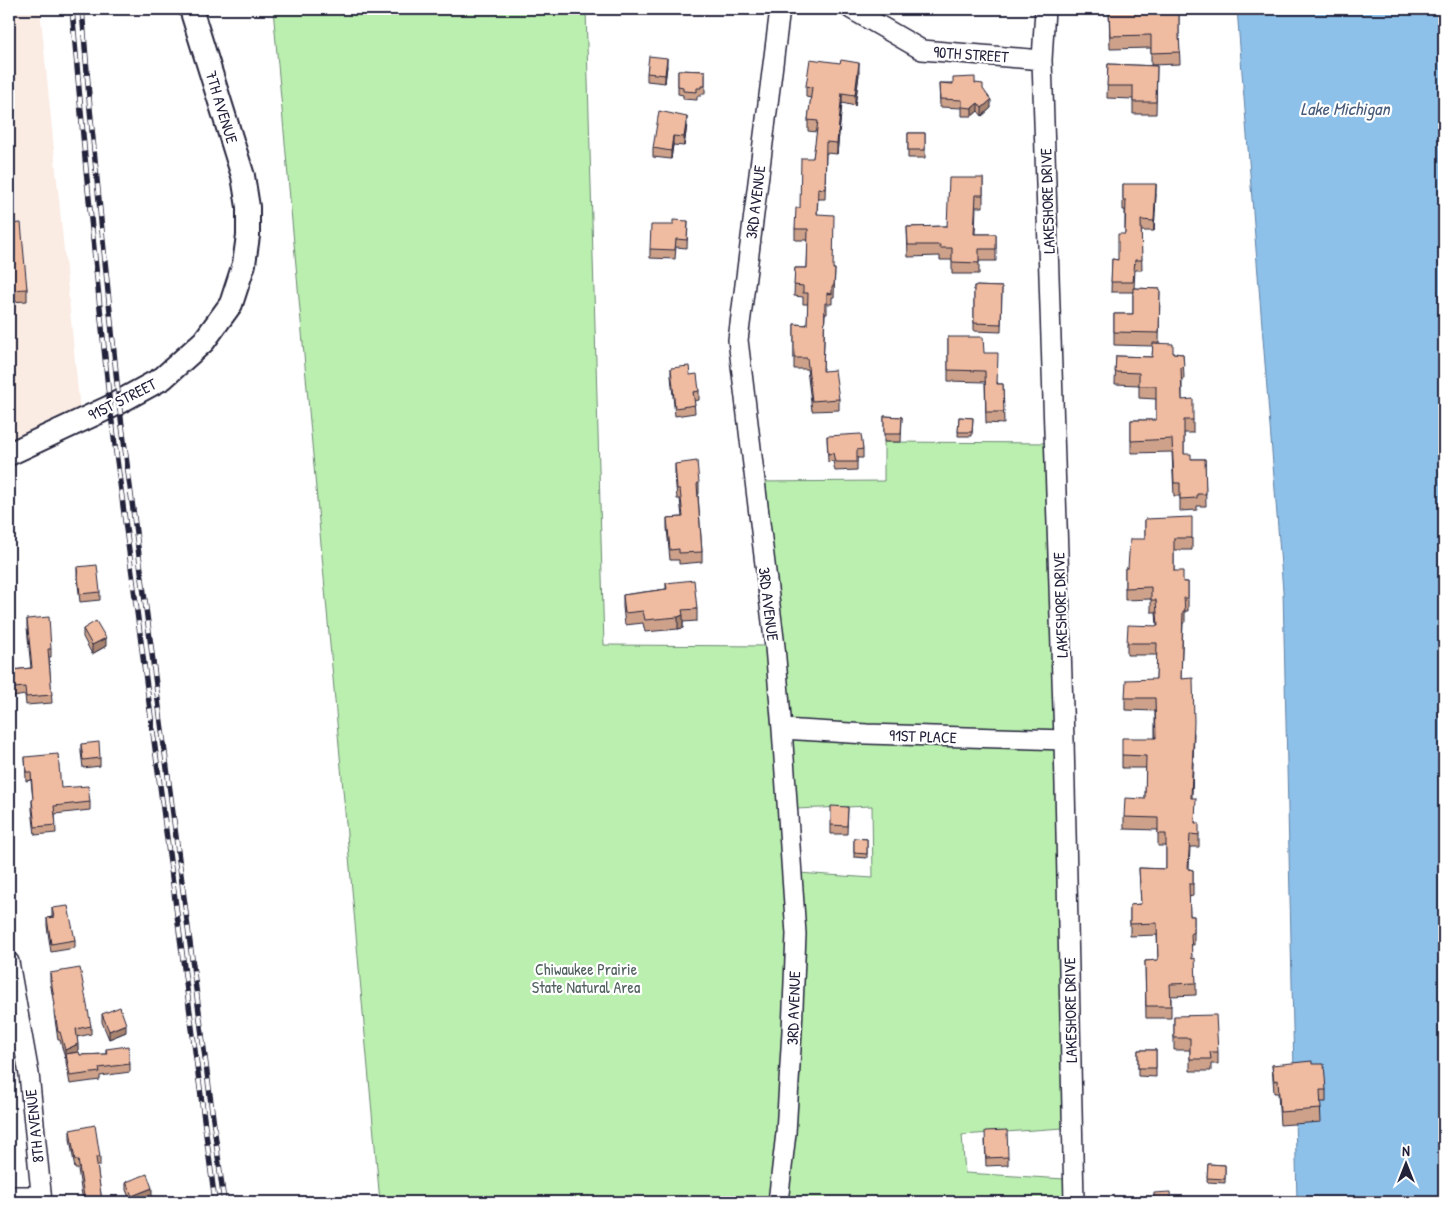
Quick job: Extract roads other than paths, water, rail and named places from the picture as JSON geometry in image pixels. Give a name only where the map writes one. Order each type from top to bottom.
[{"type":"street","name":"7TH AVENUE","points":[[191,9],[243,176],[248,207]]},
{"type":"street","name":"3RD AVENUE","points":[[778,1202],[786,1133],[796,934],[775,647],[738,340],[780,9]]},
{"type":"street","name":"90TH STREET","points":[[851,9],[922,50],[1042,60]]},
{"type":"street","name":"LAKESHORE DRIVE","points":[[1045,9],[1042,60],[1064,740],[1074,1202]]},
{"type":"street","name":"91ST STREET","points":[[9,454],[143,390],[163,378],[204,341],[231,304],[244,264],[248,236],[248,207]]},
{"type":"street","name":"91ST PLACE","points":[[782,729],[867,734],[1064,740]]},
{"type":"street","name":"8TH AVENUE","points":[[9,966],[29,1074],[41,1199]]},
{"type":"street","points":[[9,1196],[41,1199]]},
{"type":"water","name":"Lake Michigan","points":[[1237,9],[1444,9],[1444,1202],[1297,1202],[1283,591]]},
{"type":"railway","points":[[72,9],[110,407],[215,1202]]},
{"type":"railway","points":[[82,9],[119,403],[224,1202]]},
{"type":"park label","name":"Chiwaukee Prairie State Natural Area","points":[[586,978]]}]
